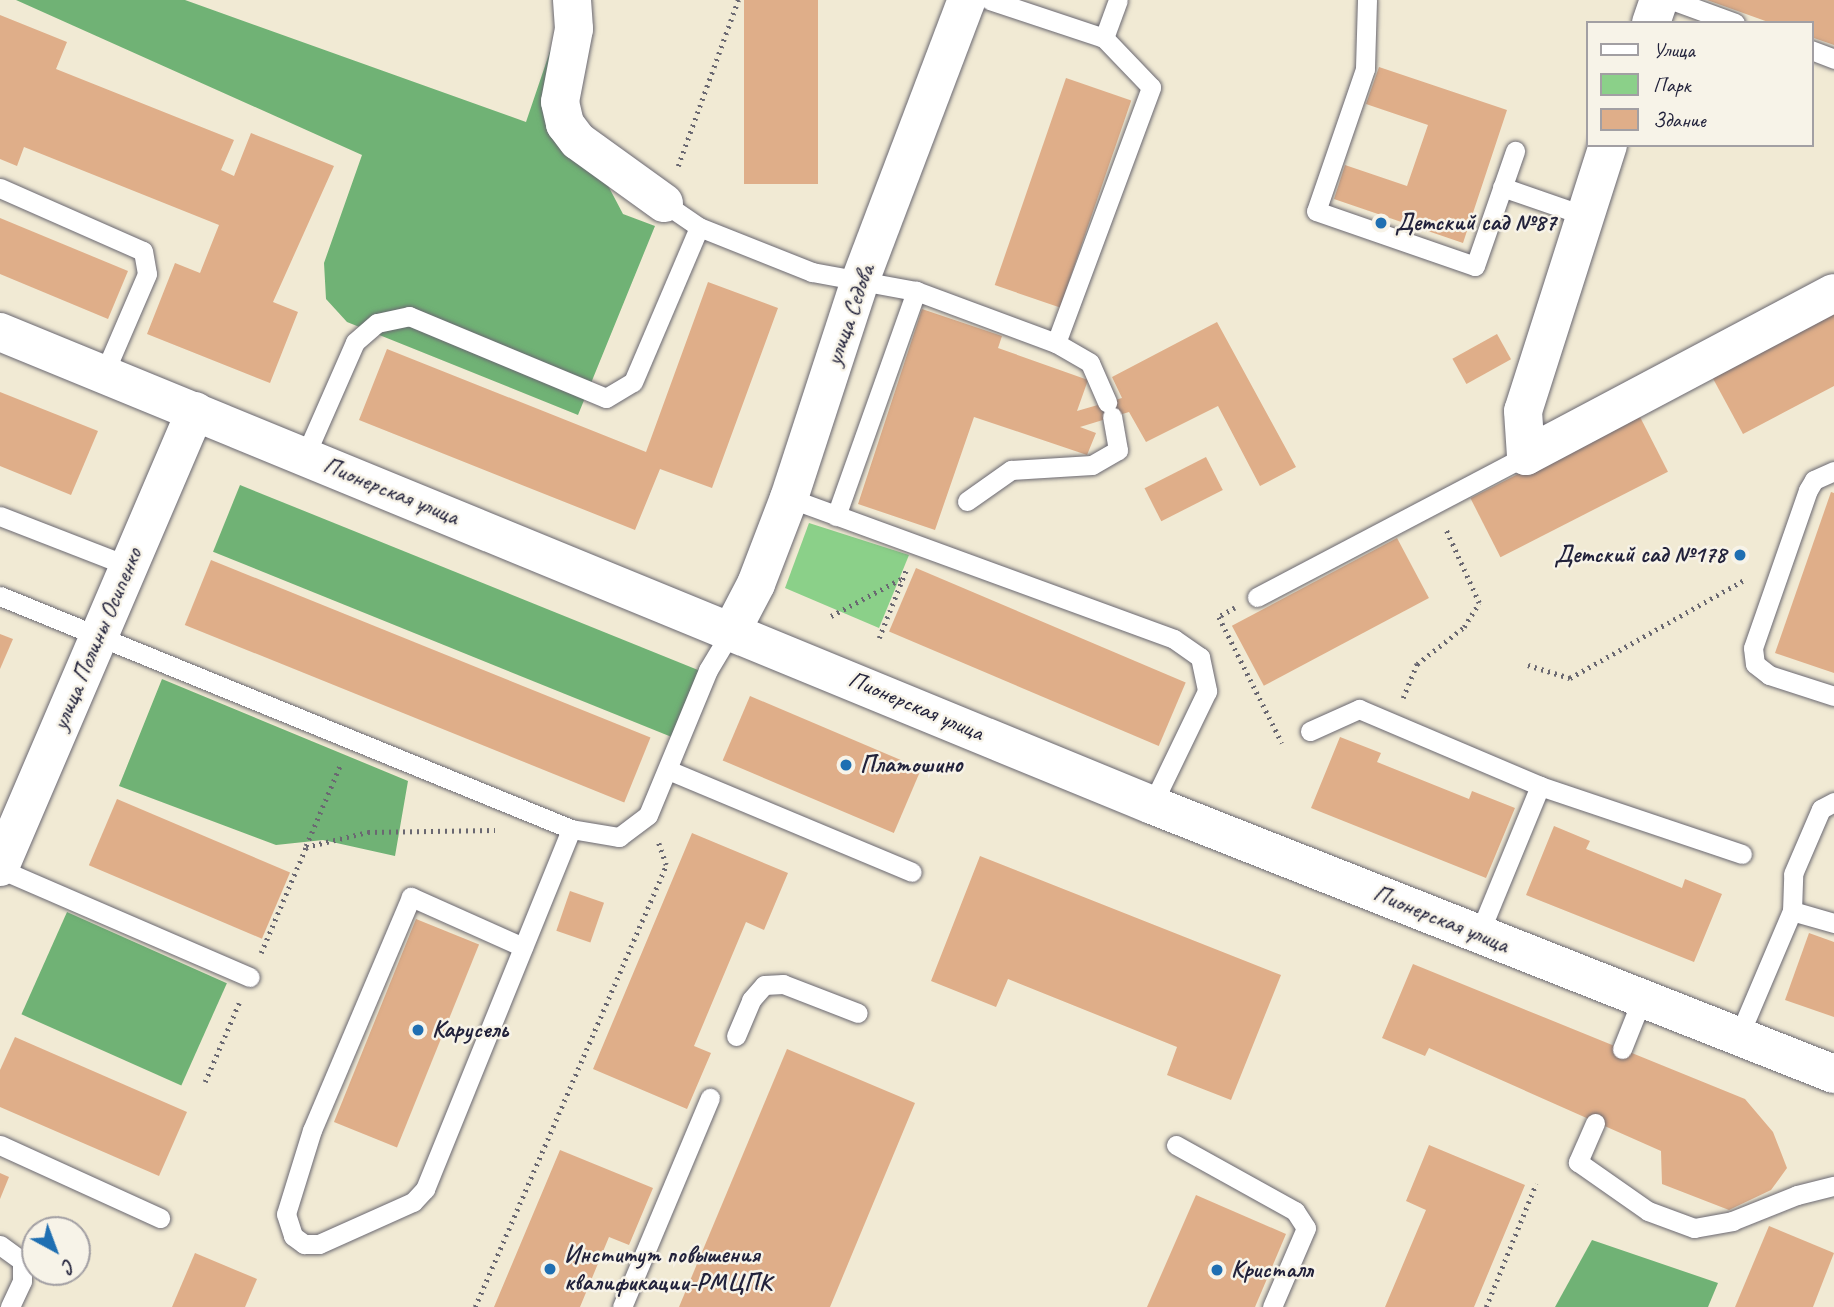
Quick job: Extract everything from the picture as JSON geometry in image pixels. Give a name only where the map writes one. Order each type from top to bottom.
[{"type":"street","points":[[572,0],[574,29],[560,102],[565,124],[578,141],[664,203]]},
{"type":"street","name":"улица Седова","points":[[732,630],[757,584],[789,498],[860,281],[967,0]]},
{"type":"street","points":[[1652,21],[1659,0]]},
{"type":"street","points":[[1607,147],[1583,215],[1522,411],[1526,456],[1834,293]]},
{"type":"street","name":"Пионерская улица","points":[[0,332],[1152,804],[1738,1038],[1834,1073]]},
{"type":"street","name":"улица Полины Осипенко","points":[[0,868],[195,411]]},
{"type":"lane","points":[[990,0],[1104,38],[1151,87],[1056,343]]},
{"type":"lane","points":[[1104,38],[1118,0]]},
{"type":"lane","points":[[1367,0],[1365,69],[1316,212],[1475,266],[1515,151]]},
{"type":"lane","points":[[1672,0],[1730,21]]},
{"type":"lane","points":[[1813,51],[1834,58]]},
{"type":"lane","points":[[1502,187],[1583,215]]},
{"type":"lane","points":[[0,188],[143,251],[147,274],[104,374]]},
{"type":"lane","points":[[664,203],[699,227],[812,272],[916,290],[1056,343],[1090,363],[1110,410],[1118,450],[1091,465],[1011,470],[967,501]]},
{"type":"lane","points":[[305,456],[355,342],[377,323],[409,316],[606,398],[633,382],[699,227]]},
{"type":"lane","points":[[836,516],[916,290]]},
{"type":"lane","points":[[1258,597],[1526,456]]},
{"type":"lane","points":[[1834,471],[1814,480],[1808,490],[1753,648],[1755,664],[1769,675],[1834,696]]},
{"type":"lane","points":[[789,498],[917,543],[979,560],[1174,639],[1200,657],[1207,691],[1152,804]]},
{"type":"lane","points":[[0,516],[128,566]]},
{"type":"lane","points":[[0,596],[571,829],[619,837],[648,815],[708,670],[732,630]]},
{"type":"lane","points":[[1310,730],[1359,709],[1540,786],[1742,854]]},
{"type":"lane","points":[[668,770],[912,872]]},
{"type":"lane","points":[[1479,934],[1540,786]]},
{"type":"lane","points":[[1738,1038],[1792,911],[1793,874],[1821,809],[1834,802]]},
{"type":"lane","points":[[523,947],[411,897],[312,1130],[286,1214],[293,1236],[304,1244],[319,1244],[413,1202],[425,1189],[571,829]]},
{"type":"lane","points":[[0,868],[250,977]]},
{"type":"lane","points":[[1792,911],[1834,923]]},
{"type":"lane","points":[[736,1036],[751,1000],[764,985],[783,984],[858,1013]]},
{"type":"lane","points":[[1622,1049],[1642,999]]},
{"type":"lane","points":[[622,1307],[710,1098]]},
{"type":"lane","points":[[1595,1123],[1578,1162],[1648,1211],[1694,1228],[1732,1221],[1797,1195],[1834,1186]]},
{"type":"lane","points":[[0,1145],[160,1218]]},
{"type":"lane","points":[[1176,1145],[1295,1211],[1306,1228],[1272,1307]]},
{"type":"lane","points":[[0,1245],[22,1261],[22,1281],[10,1307]]},
{"type":"path","points":[[664,203],[738,0]]},
{"type":"path","points":[[1393,724],[1417,664],[1464,627],[1479,603],[1434,504]]},
{"type":"path","points":[[879,638],[917,543]]},
{"type":"path","points":[[1528,665],[1570,678],[1772,565],[1781,568]]},
{"type":"path","points":[[831,616],[902,579]]},
{"type":"path","points":[[1258,597],[1219,617],[1282,743]]},
{"type":"path","points":[[205,1082],[352,738]]},
{"type":"path","points":[[475,1307],[666,865],[648,815]]},
{"type":"path","points":[[306,847],[368,832],[504,830]]},
{"type":"path","points":[[1486,1307],[1536,1184]]},
{"type":"green space","points":[[16,0],[185,0],[526,122],[564,10],[574,121],[623,214],[655,226],[578,415],[347,322],[326,299],[324,263],[362,155]]},
{"type":"green space","points":[[240,485],[707,674],[680,741],[213,552]]},
{"type":"green space","points":[[809,523],[909,555],[879,628],[785,588]]},
{"type":"green space","points":[[162,679],[408,781],[395,856],[323,840],[276,845],[119,786]]},
{"type":"green space","points":[[67,912],[227,983],[181,1085],[21,1014]]},
{"type":"green space","points":[[1592,1240],[1718,1283],[1708,1307],[1555,1307]]},
{"type":"building","points":[[744,0],[818,0],[818,184],[744,184]]},
{"type":"building","points":[[1707,0],[1834,0],[1834,45],[1813,38],[1813,21],[1765,21]]},
{"type":"building","points":[[0,15],[67,42],[56,69],[234,140],[221,170],[234,176],[251,133],[334,166],[273,302],[298,312],[270,383],[147,334],[175,263],[200,273],[219,225],[24,147],[17,166],[0,159]]},
{"type":"building","points":[[1379,67],[1507,110],[1463,243],[1334,199],[1345,165],[1407,186],[1428,125],[1366,104]]},
{"type":"building","points":[[1066,78],[1131,100],[1060,308],[995,285]]},
{"type":"building","points":[[0,218],[128,271],[108,319],[0,274]]},
{"type":"building","points":[[708,282],[778,308],[712,488],[660,469],[635,530],[359,420],[387,349],[646,452]]},
{"type":"building","points":[[1834,307],[1834,386],[1743,434],[1710,373]]},
{"type":"building","points":[[922,309],[1002,336],[998,348],[1088,380],[1077,411],[1122,398],[1112,377],[1217,322],[1296,467],[1260,486],[1218,406],[1146,442],[1129,412],[1080,427],[1096,433],[1087,455],[974,417],[935,530],[858,504]]},
{"type":"building","points":[[1497,334],[1511,359],[1466,384],[1452,359]]},
{"type":"building","points":[[0,392],[98,431],[71,495],[0,466]]},
{"type":"building","points":[[1638,413],[1668,472],[1500,557],[1470,498]]},
{"type":"building","points":[[1206,457],[1223,490],[1161,521],[1145,488]]},
{"type":"building","points":[[1831,492],[1834,493],[1834,673],[1775,653]]},
{"type":"building","points":[[1397,538],[1429,598],[1264,686],[1232,626]]},
{"type":"building","points":[[211,560],[650,738],[624,802],[185,625]]},
{"type":"building","points":[[916,568],[1186,682],[1159,746],[889,632]]},
{"type":"building","points":[[0,634],[13,639],[0,669]]},
{"type":"building","points":[[750,696],[921,769],[894,833],[723,760]]},
{"type":"building","points":[[1340,737],[1381,753],[1377,762],[1469,799],[1472,791],[1515,808],[1486,878],[1311,808]]},
{"type":"building","points":[[117,799],[290,872],[262,939],[89,865]]},
{"type":"building","points":[[1554,826],[1590,841],[1586,849],[1682,888],[1685,879],[1722,894],[1694,962],[1526,895]]},
{"type":"building","points":[[692,833],[788,873],[764,930],[746,922],[694,1046],[711,1053],[687,1109],[593,1069]]},
{"type":"building","points":[[980,856],[1281,975],[1231,1100],[1167,1075],[1177,1047],[1008,979],[996,1007],[931,981]]},
{"type":"building","points":[[570,891],[604,903],[590,942],[556,931]]},
{"type":"building","points":[[416,919],[479,944],[397,1148],[334,1122]]},
{"type":"building","points":[[1809,933],[1834,942],[1834,1017],[1785,1000]]},
{"type":"building","points":[[1413,964],[1745,1099],[1773,1132],[1787,1168],[1771,1190],[1729,1210],[1662,1184],[1661,1151],[1429,1048],[1425,1056],[1382,1038]]},
{"type":"building","points":[[15,1037],[187,1112],[159,1176],[0,1107],[0,1070]]},
{"type":"building","points":[[787,1049],[915,1103],[830,1307],[679,1307]]},
{"type":"building","points":[[1429,1145],[1525,1185],[1474,1307],[1385,1307],[1426,1210],[1406,1201]]},
{"type":"building","points":[[560,1150],[653,1188],[629,1245],[609,1237],[580,1307],[494,1307]]},
{"type":"building","points":[[0,1173],[9,1177],[0,1199]]},
{"type":"building","name":"Кристалл","points":[[1196,1195],[1286,1234],[1255,1307],[1147,1307]]},
{"type":"building","points":[[1769,1226],[1834,1253],[1813,1307],[1735,1307]]},
{"type":"building","points":[[195,1253],[257,1279],[245,1307],[172,1307]]},
{"type":"place","name":"Детский сад №87","points":[[1381,223]]},
{"type":"place","name":"Детский сад №178","points":[[1740,555]]},
{"type":"place","name":"Платошино","points":[[846,765]]},
{"type":"place","name":"Карусель","points":[[418,1030]]},
{"type":"place","name":"Институт повышения квалификации-РМЦПК","points":[[550,1269]]},
{"type":"place","name":"Кристалл","points":[[1217,1270]]}]
